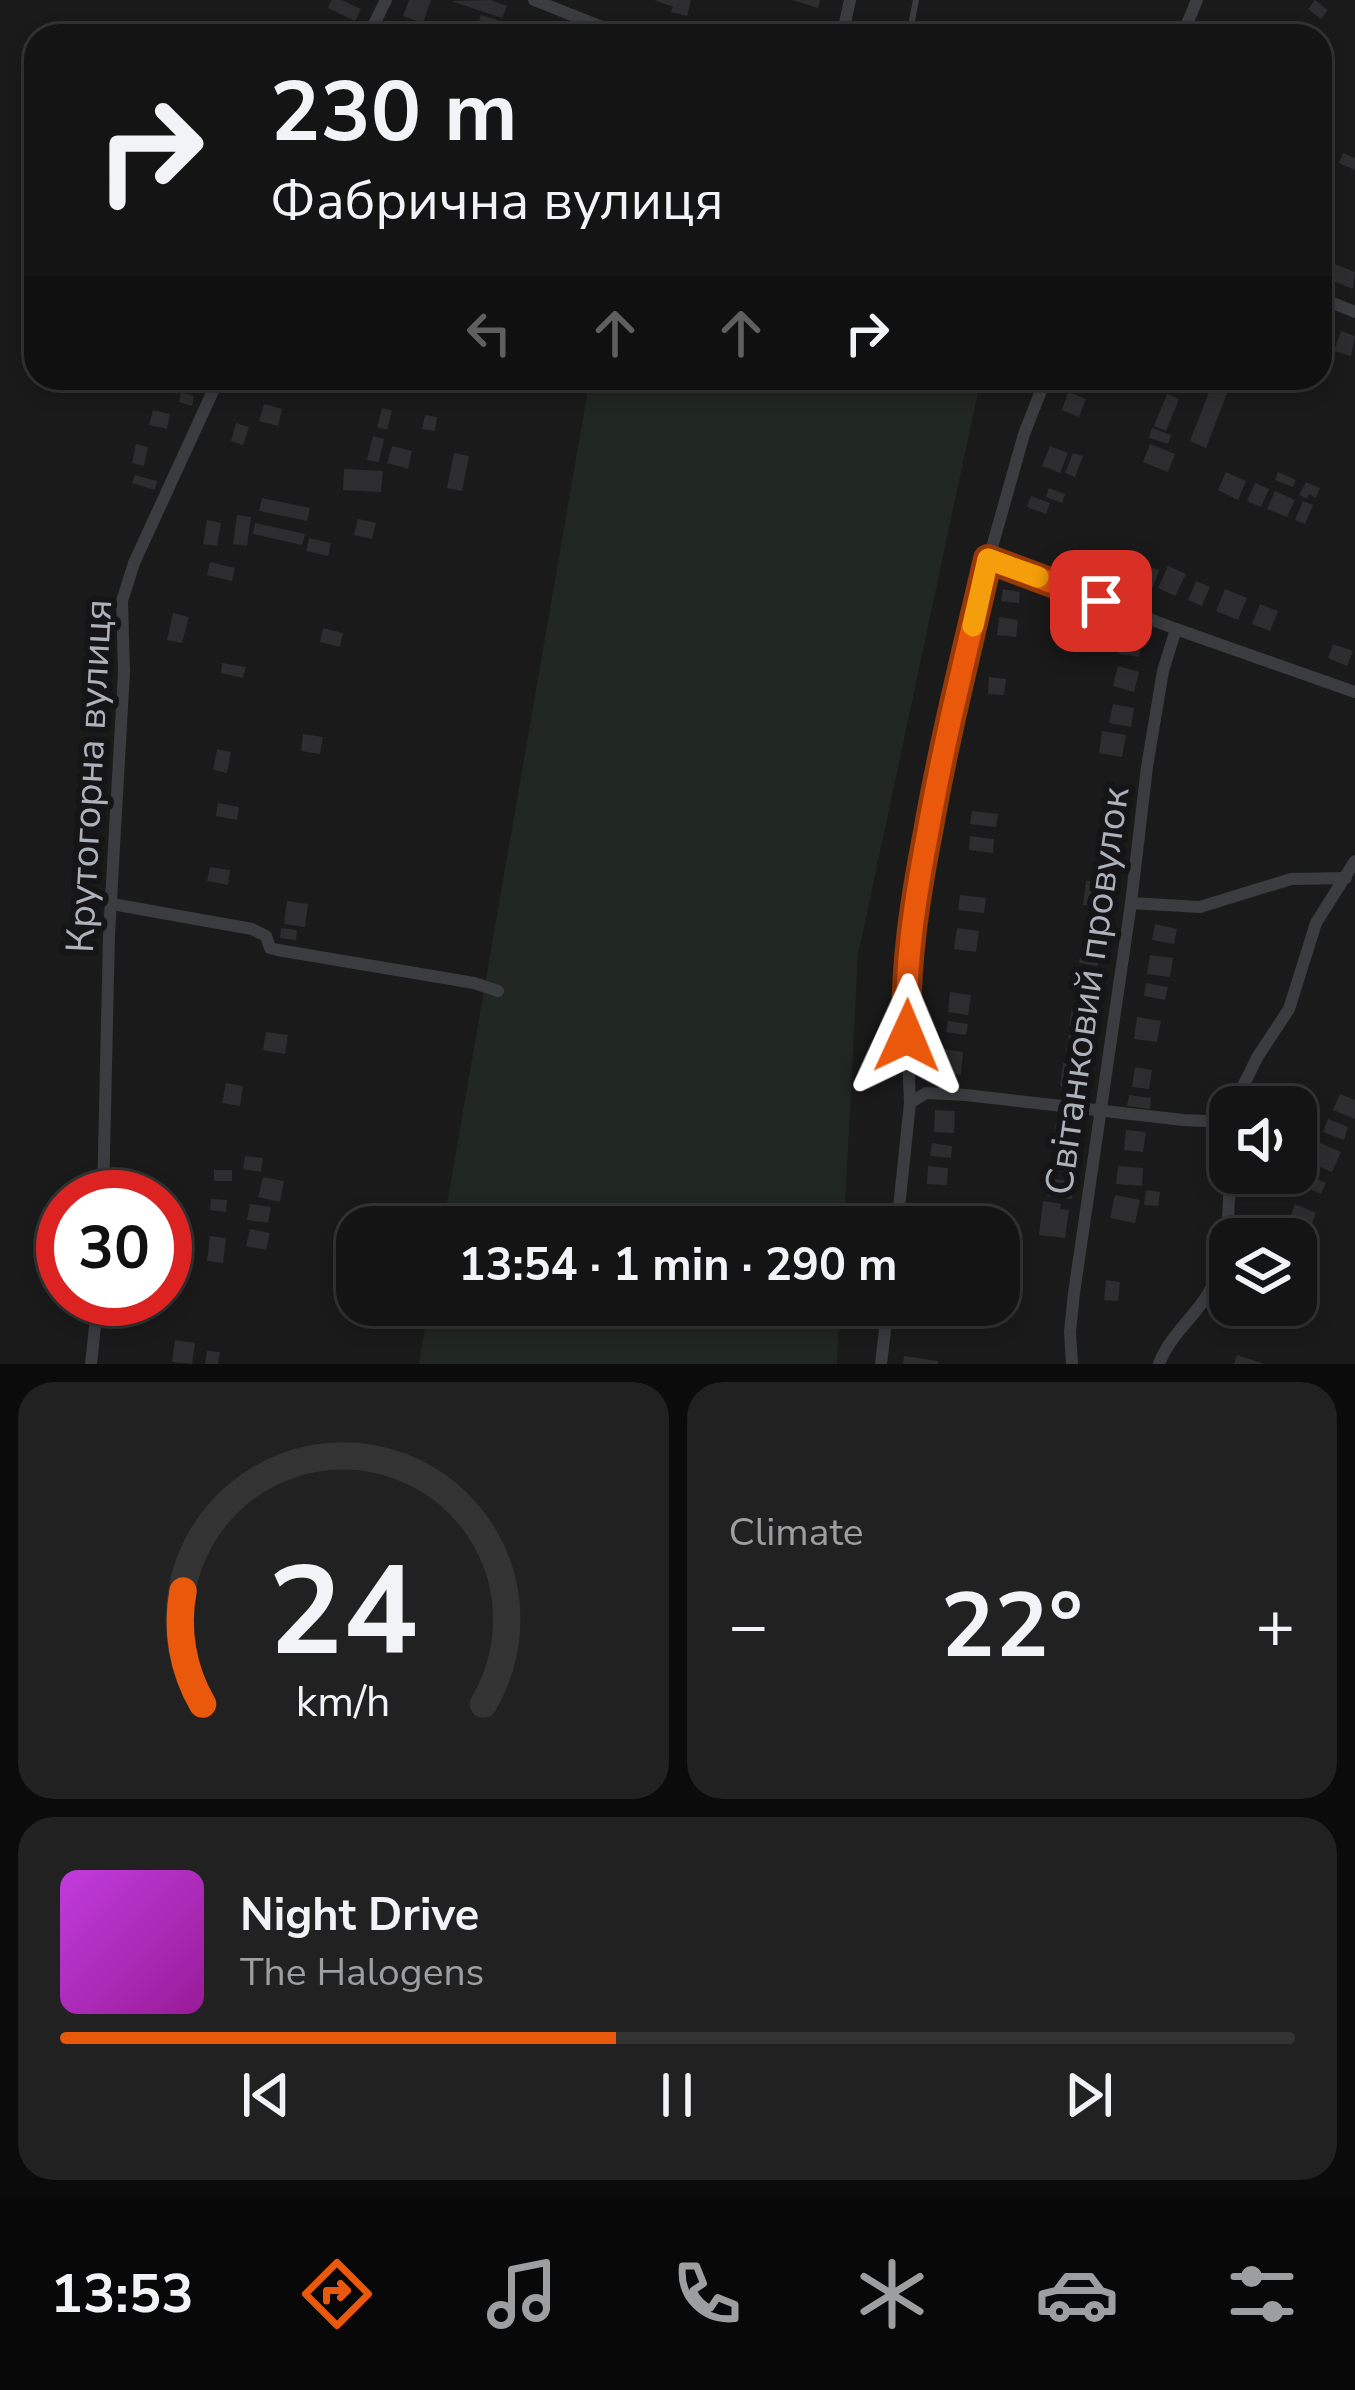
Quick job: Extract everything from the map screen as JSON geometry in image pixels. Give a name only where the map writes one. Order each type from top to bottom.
[{"type":"street","points":[[534,0],[595,24]]},
{"type":"street","name":"Крутогорна вулиця","points":[[104,1170],[124,672],[122,601],[134,562],[213,390]]},
{"type":"street","points":[[899,1206],[910,1103],[906,1003],[921,869],[940,763],[988,559],[1041,390]]},
{"type":"street","points":[[988,559],[1355,692]]},
{"type":"street","name":"Світанковий провулок","points":[[1072,1364],[1074,1293],[1147,767],[1163,671],[1176,629]]},
{"type":"street","points":[[1243,1086],[1289,1009],[1316,922],[1355,861]]},
{"type":"street","points":[[1131,903],[1200,907],[1291,879],[1346,878]]},
{"type":"street","points":[[112,904],[253,929],[266,936],[270,948],[278,950],[498,991]]},
{"type":"street","points":[[910,1103],[926,1093],[966,1095],[1209,1120]]},
{"type":"street","points":[[1160,1364],[1164,1350],[1220,1273],[1229,1194]]},
{"type":"street","points":[[91,1364],[95,1326]]},
{"type":"street","points":[[881,1364],[886,1326]]},
{"type":"shaded area","points":[[588,390],[978,390],[858,955],[845,1206],[447,1206]]},
{"type":"shaded area","points":[[425,1326],[839,1326],[837,1364],[419,1364]]},
{"type":"building","points":[[331,0],[361,9],[355,21],[328,8]]},
{"type":"building","points":[[409,0],[431,0],[423,23],[403,16]]},
{"type":"building","points":[[490,0],[507,6],[502,18],[451,1]]},
{"type":"building","points":[[654,0],[691,0],[687,16]]},
{"type":"building","points":[[792,0],[820,0],[818,8]]},
{"type":"building","points":[[1315,0],[1328,10],[1321,19],[1308,9]]},
{"type":"building","points":[[481,15],[498,20],[497,24],[478,24]]},
{"type":"building","points":[[1343,153],[1355,158],[1355,170],[1339,163]]},
{"type":"building","points":[[1332,263],[1355,272],[1353,289],[1332,280]]},
{"type":"building","points":[[1341,331],[1355,336],[1351,356],[1334,351]]},
{"type":"building","points":[[1210,390],[1227,393],[1206,448],[1190,441]]},
{"type":"building","points":[[181,392],[194,396],[192,406],[179,402]]},
{"type":"building","points":[[1068,392],[1086,399],[1079,417],[1062,410]]},
{"type":"building","points":[[1167,394],[1179,399],[1166,431],[1154,426]]},
{"type":"building","points":[[264,404],[282,409],[278,426],[259,421]]},
{"type":"building","points":[[382,408],[392,411],[387,430],[377,427]]},
{"type":"building","points":[[153,410],[170,414],[167,429],[149,425]]},
{"type":"building","points":[[425,415],[437,417],[435,431],[422,429]]},
{"type":"building","points":[[236,423],[249,427],[243,445],[231,441]]},
{"type":"building","points":[[1152,428],[1171,435],[1168,444],[1149,438]]},
{"type":"building","points":[[373,436],[384,439],[379,462],[367,460]]},
{"type":"building","points":[[136,444],[148,447],[144,466],[132,463]]},
{"type":"building","points":[[1150,444],[1175,454],[1168,472],[1143,462]]},
{"type":"building","points":[[392,446],[412,451],[408,469],[387,463]]},
{"type":"building","points":[[1050,446],[1068,453],[1060,473],[1042,466]]},
{"type":"building","points":[[454,453],[469,456],[462,491],[447,488]]},
{"type":"building","points":[[1073,453],[1083,456],[1075,477],[1065,473]]},
{"type":"building","points":[[344,469],[383,471],[381,492],[343,490]]},
{"type":"building","points":[[1226,472],[1246,481],[1238,500],[1218,490]]},
{"type":"building","points":[[1278,472],[1296,480],[1293,487],[1275,480]]},
{"type":"building","points":[[135,475],[157,481],[155,490],[132,483]]},
{"type":"building","points":[[1306,482],[1320,488],[1316,498],[1299,495]]},
{"type":"building","points":[[1255,483],[1269,489],[1261,507],[1247,501]]},
{"type":"building","points":[[1049,488],[1065,494],[1062,503],[1046,497]]},
{"type":"building","points":[[1275,491],[1295,500],[1287,517],[1267,509]]},
{"type":"building","points":[[1031,496],[1050,503],[1046,514],[1027,507]]},
{"type":"building","points":[[262,498],[310,508],[307,521],[259,511]]},
{"type":"building","points":[[1303,501],[1313,505],[1305,524],[1295,520]]},
{"type":"building","points":[[237,515],[251,517],[247,546],[233,544]]},
{"type":"building","points":[[358,519],[376,523],[372,539],[354,535]]},
{"type":"building","points":[[207,520],[221,523],[217,546],[203,544]]},
{"type":"building","points":[[255,523],[305,534],[302,545],[253,534]]},
{"type":"building","points":[[309,538],[331,543],[328,556],[306,551]]},
{"type":"building","points":[[1115,559],[1125,563],[1119,577],[1109,572]]},
{"type":"building","points":[[210,562],[235,568],[232,581],[207,575]]},
{"type":"building","points":[[1143,565],[1159,570],[1153,588],[1137,583]]},
{"type":"building","points":[[1168,566],[1186,574],[1175,596],[1158,588]]},
{"type":"building","points":[[1196,581],[1210,587],[1202,606],[1188,600]]},
{"type":"building","points":[[1003,589],[1020,592],[1019,603],[1001,601]]},
{"type":"building","points":[[1225,589],[1247,598],[1238,620],[1216,611]]},
{"type":"building","points":[[1260,604],[1278,611],[1270,631],[1252,624]]},
{"type":"building","points":[[173,613],[189,617],[182,643],[167,640]]},
{"type":"building","points":[[999,617],[1018,620],[1016,637],[997,635]]},
{"type":"building","points":[[323,628],[343,633],[340,647],[320,642]]},
{"type":"building","points":[[1121,643],[1141,646],[1139,657],[1119,654]]},
{"type":"building","points":[[1333,644],[1353,651],[1347,666],[1328,658]]},
{"type":"building","points":[[222,663],[246,667],[243,678],[221,673]]},
{"type":"building","points":[[1118,666],[1139,672],[1134,692],[1113,686]]},
{"type":"building","points":[[989,677],[1006,679],[1004,695],[988,694]]},
{"type":"building","points":[[1113,704],[1134,708],[1131,727],[1109,723]]},
{"type":"building","points":[[1102,731],[1126,735],[1122,757],[1099,753]]},
{"type":"building","points":[[303,734],[323,737],[320,754],[301,751]]},
{"type":"building","points":[[217,749],[231,752],[227,773],[213,770]]},
{"type":"building","points":[[218,803],[239,807],[237,820],[216,816]]},
{"type":"building","points":[[972,811],[998,814],[996,827],[970,824]]},
{"type":"building","points":[[970,836],[994,839],[993,853],[969,850]]},
{"type":"building","points":[[210,867],[230,870],[228,885],[207,881]]},
{"type":"building","points":[[1086,881],[1110,883],[1108,907],[1083,905]]},
{"type":"building","points":[[960,895],[986,898],[984,913],[958,910]]},
{"type":"building","points":[[287,901],[308,904],[305,927],[284,924]]},
{"type":"building","points":[[1155,924],[1177,929],[1174,944],[1152,940]]},
{"type":"building","points":[[281,928],[297,930],[296,940],[280,938]]},
{"type":"building","points":[[957,928],[979,931],[976,952],[954,949]]},
{"type":"building","points":[[1082,944],[1101,948],[1098,966],[1079,963]]},
{"type":"building","points":[[1150,955],[1173,958],[1170,977],[1147,974]]},
{"type":"building","points":[[1077,980],[1097,983],[1096,993],[1076,991]]},
{"type":"building","points":[[1146,983],[1168,987],[1165,1000],[1144,996]]},
{"type":"building","points":[[950,992],[971,995],[968,1015],[948,1012]]},
{"type":"building","points":[[1072,1008],[1091,1011],[1088,1029],[1069,1026]]},
{"type":"building","points":[[1137,1017],[1161,1021],[1157,1042],[1134,1039]]},
{"type":"building","points":[[948,1021],[968,1024],[966,1035],[946,1032]]},
{"type":"building","points":[[266,1032],[288,1035],[285,1054],[263,1050]]},
{"type":"building","points":[[1069,1035],[1089,1039],[1087,1053],[1066,1050]]},
{"type":"building","points":[[944,1049],[963,1052],[961,1075],[941,1072]]},
{"type":"building","points":[[1063,1063],[1087,1067],[1083,1090],[1060,1086]]},
{"type":"building","points":[[1135,1067],[1152,1070],[1149,1089],[1132,1087]]},
{"type":"building","points":[[226,1083],[243,1086],[240,1106],[222,1103]]},
{"type":"building","points":[[1340,1094],[1355,1100],[1355,1119],[1333,1110]]},
{"type":"building","points":[[1129,1095],[1151,1098],[1150,1109],[1127,1106]]},
{"type":"building","points":[[935,1110],[955,1111],[954,1133],[934,1132]]},
{"type":"building","points":[[1328,1119],[1348,1127],[1344,1140],[1323,1132]]},
{"type":"building","points":[[1056,1122],[1080,1125],[1076,1151],[1053,1148]]},
{"type":"building","points":[[1126,1130],[1146,1132],[1143,1152],[1124,1150]]},
{"type":"building","points":[[932,1143],[952,1146],[951,1158],[930,1156]]},
{"type":"building","points":[[1320,1143],[1341,1152],[1332,1172],[1317,1166]]},
{"type":"building","points":[[245,1156],[263,1158],[261,1172],[243,1169]]},
{"type":"building","points":[[1051,1160],[1073,1163],[1072,1173],[1050,1171]]},
{"type":"building","points":[[928,1166],[948,1168],[947,1185],[927,1184]]},
{"type":"building","points":[[1118,1166],[1143,1168],[1142,1186],[1116,1184]]},
{"type":"building","points":[[214,1170],[232,1170],[232,1181],[214,1181]]},
{"type":"building","points":[[263,1177],[284,1181],[280,1202],[258,1197]]},
{"type":"building","points":[[1048,1179],[1074,1181],[1072,1199],[1047,1196]]},
{"type":"building","points":[[1146,1190],[1160,1192],[1158,1206],[1144,1205]]},
{"type":"building","points":[[1115,1195],[1140,1200],[1135,1223],[1110,1218]]},
{"type":"building","points":[[211,1199],[227,1200],[226,1212],[210,1210]]},
{"type":"building","points":[[1043,1201],[1069,1210],[1065,1238],[1039,1235]]},
{"type":"building","points":[[250,1204],[271,1207],[268,1223],[247,1220]]},
{"type":"building","points":[[1295,1204],[1316,1213],[1314,1218],[1290,1218]]},
{"type":"building","points":[[250,1229],[270,1233],[266,1250],[246,1246]]},
{"type":"building","points":[[210,1236],[226,1238],[223,1263],[207,1261]]},
{"type":"building","points":[[1106,1280],[1120,1282],[1118,1301],[1104,1300]]},
{"type":"building","points":[[175,1340],[195,1343],[192,1364],[172,1362]]},
{"type":"building","points":[[207,1351],[220,1352],[218,1364],[205,1364]]},
{"type":"building","points":[[1237,1355],[1262,1363],[1262,1364],[1234,1364]]},
{"type":"building","points":[[904,1356],[938,1361],[938,1364],[903,1364]]},
{"type":"slow traffic","points":[[973,626],[988,559],[1038,577]]},
{"type":"route","points":[[907,1036],[908,970],[921,869],[940,763],[988,559],[1101,601]]}]
